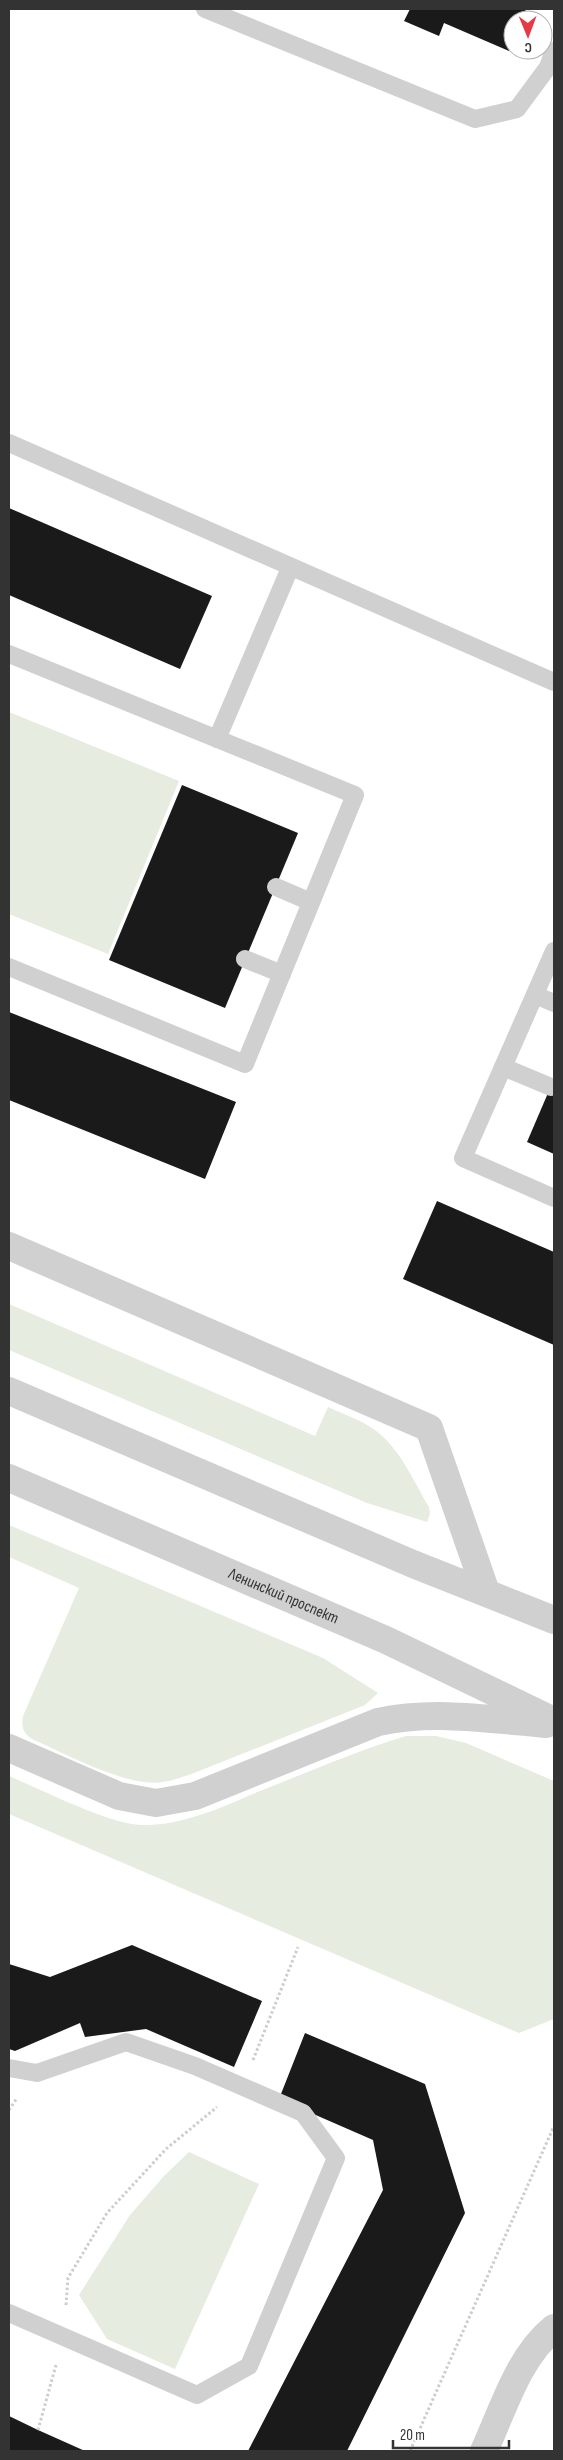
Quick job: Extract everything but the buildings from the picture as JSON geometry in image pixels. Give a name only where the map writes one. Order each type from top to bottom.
[{"type":"street","points":[[9,1246],[429,1428],[486,1592]]},
{"type":"street","points":[[9,1391],[413,1564],[554,1620]]},
{"type":"street","name":"Ленинский проспект","points":[[9,1478],[386,1640],[554,1723]]},
{"type":"street","points":[[9,1748],[119,1796],[156,1803],[195,1796],[378,1722],[406,1716],[434,1715],[554,1723]]},
{"type":"street","points":[[484,2451],[518,2376],[542,2338],[554,2328]]},
{"type":"lane","points":[[205,9],[475,119],[517,109],[548,67],[554,51]]},
{"type":"lane","points":[[9,443],[290,568],[554,682]]},
{"type":"lane","points":[[217,739],[290,568]]},
{"type":"lane","points":[[9,654],[355,795],[245,1064],[9,967]]},
{"type":"lane","points":[[276,887],[312,902]]},
{"type":"lane","points":[[554,951],[463,1158],[554,1198]]},
{"type":"lane","points":[[245,959],[282,974]]},
{"type":"lane","points":[[535,995],[554,1003]]},
{"type":"lane","points":[[503,1067],[551,1086]]},
{"type":"lane","points":[[9,2068],[37,2073],[126,2042],[195,2066],[303,2114],[336,2158],[249,2366],[197,2395],[9,2312]]},
{"type":"path","points":[[249,2068],[298,1947]]},
{"type":"path","points":[[66,2313],[68,2278],[107,2213],[166,2149],[224,2102]]},
{"type":"path","points":[[410,2451],[554,2126]]},
{"type":"path","points":[[38,2430],[57,2364]]},
{"type":"shaded area","points":[[9,712],[179,781],[108,954],[9,914]]},
{"type":"shaded area","points":[[9,1304],[315,1436],[328,1407],[361,1422],[374,1429],[388,1442],[407,1468],[429,1507],[430,1514],[427,1522],[367,1503],[9,1350]]},
{"type":"shaded area","points":[[9,1525],[323,1658],[378,1693],[365,1705],[170,1781],[149,1782],[133,1780],[79,1761],[32,1739],[23,1729],[22,1723],[23,1716],[79,1588],[9,1557]]},
{"type":"shaded area","points":[[406,1736],[436,1736],[466,1743],[554,1781],[554,2019],[519,2033],[9,1814],[9,1776],[74,1805],[126,1823],[140,1825],[172,1822],[217,1809],[351,1755]]},
{"type":"shaded area","points":[[189,2152],[259,2184],[175,2369],[107,2339],[79,2295],[130,2215],[164,2176]]}]
